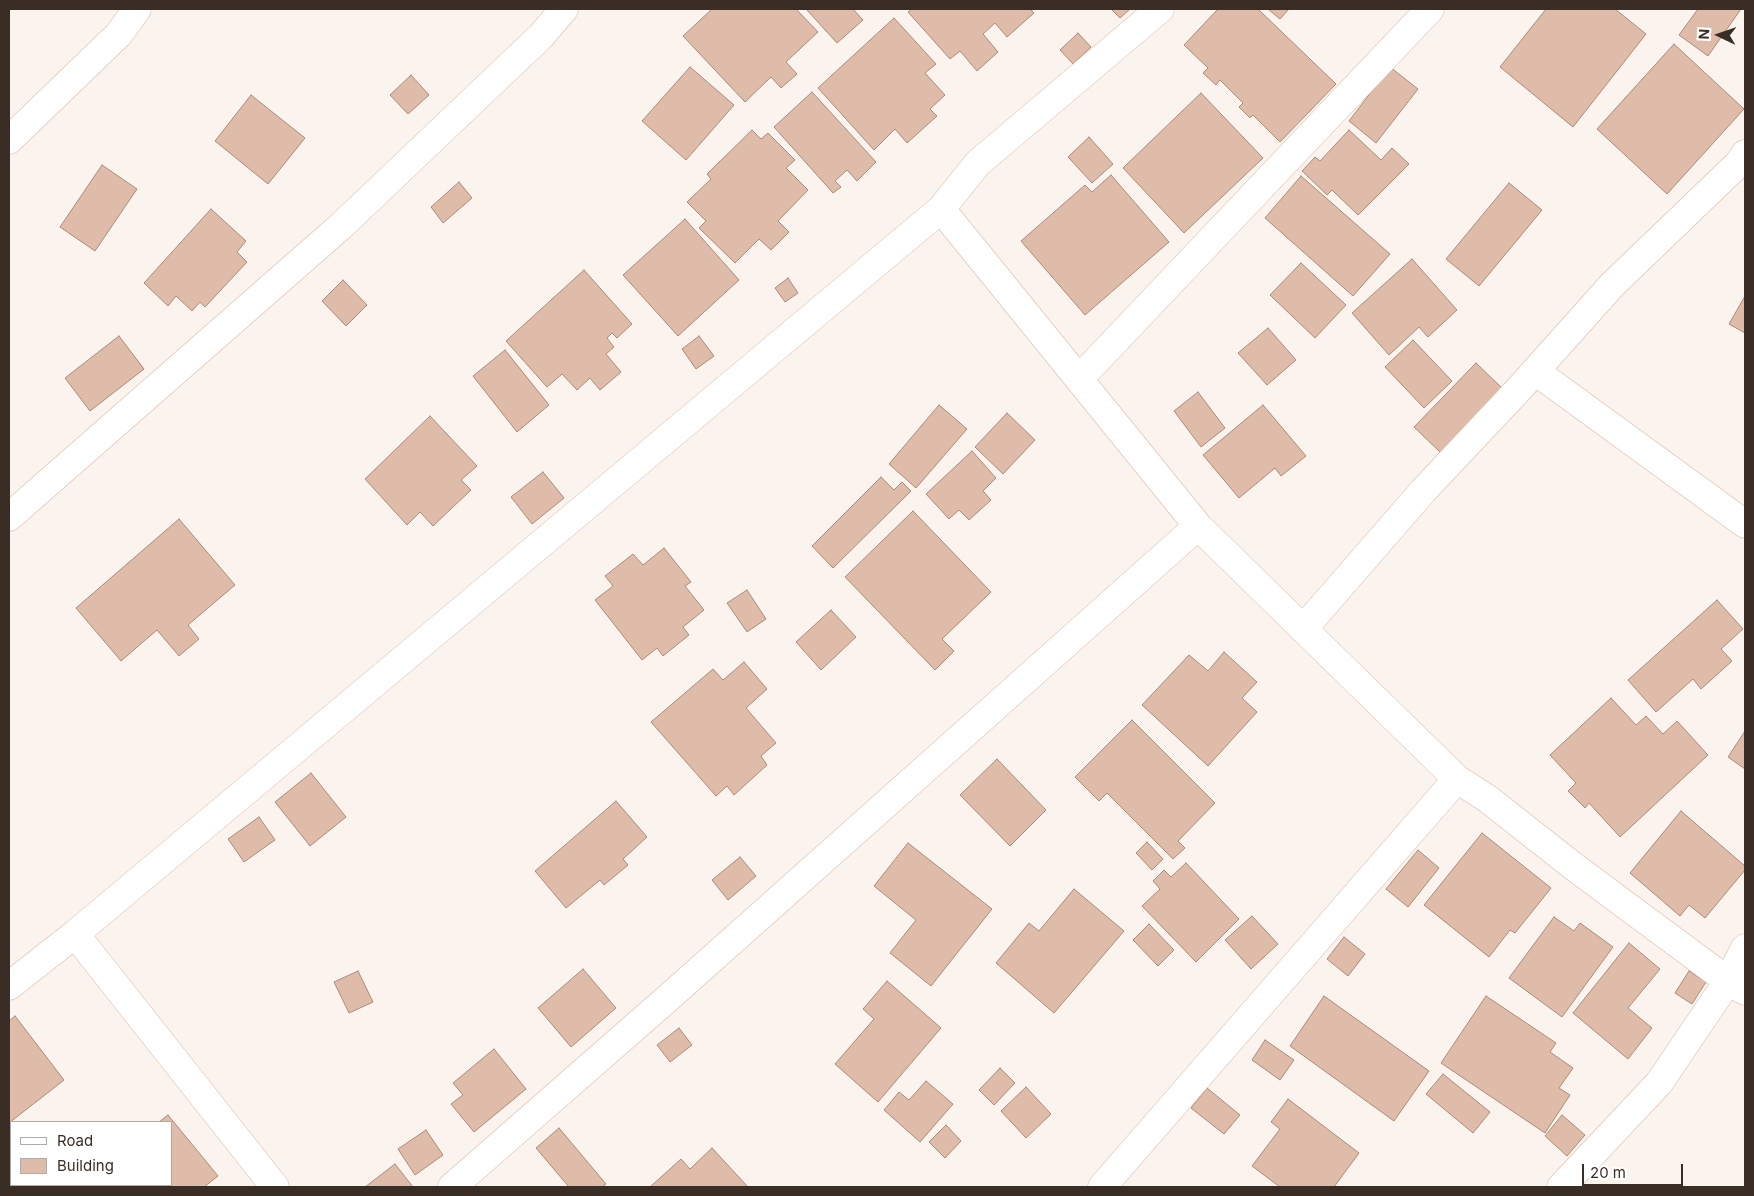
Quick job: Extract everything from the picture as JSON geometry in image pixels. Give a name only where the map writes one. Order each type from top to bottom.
[{"type":"street","points":[[9,140],[119,34],[137,9]]},
{"type":"street","points":[[9,517],[341,226],[541,36],[564,9]]},
{"type":"street","points":[[9,986],[74,934],[941,209],[978,163],[1160,9]]},
{"type":"street","points":[[1079,379],[1430,9]]},
{"type":"street","points":[[1304,629],[1424,491],[1612,285],[1740,162],[1745,154]]},
{"type":"street","points":[[941,209],[1198,526],[1458,779],[1488,799],[1573,866],[1737,986]]},
{"type":"street","points":[[1535,371],[1745,524]]},
{"type":"street","points":[[452,1187],[668,998],[1198,526]]},
{"type":"street","points":[[1102,1187],[1458,779]]},
{"type":"street","points":[[74,934],[275,1187]]},
{"type":"street","points":[[1561,1187],[1659,1083],[1737,986],[1745,948]]},
{"type":"building","points":[[712,9],[796,9],[818,32],[786,62],[797,74],[781,88],[771,77],[745,102],[683,36]]},
{"type":"building","points":[[806,9],[853,9],[863,20],[837,43]]},
{"type":"building","points":[[912,9],[1030,9],[1034,13],[1007,37],[995,23],[983,34],[998,52],[977,71],[960,51],[950,59],[908,12]]},
{"type":"building","points":[[1111,9],[1130,9],[1120,18]]},
{"type":"building","points":[[1218,9],[1258,9],[1336,84],[1280,142],[1253,115],[1250,118],[1239,107],[1243,103],[1220,80],[1216,85],[1203,73],[1208,68],[1184,45]]},
{"type":"building","points":[[1268,9],[1289,9],[1280,19]]},
{"type":"building","points":[[1546,9],[1615,9],[1646,34],[1573,127],[1500,67]]},
{"type":"building","points":[[1698,9],[1741,9],[1708,56],[1679,35]]},
{"type":"building","points":[[894,18],[936,64],[925,73],[945,95],[930,109],[937,116],[907,143],[895,129],[874,150],[818,88]]},
{"type":"building","points":[[1078,33],[1091,47],[1073,64],[1060,50]]},
{"type":"building","points":[[1674,44],[1744,109],[1667,194],[1597,129]]},
{"type":"building","points":[[690,67],[734,105],[686,160],[642,121]]},
{"type":"building","points":[[1390,67],[1418,89],[1376,143],[1349,121]]},
{"type":"building","points":[[411,75],[429,95],[408,114],[390,95]]},
{"type":"building","points":[[812,92],[876,162],[857,181],[847,170],[835,181],[841,187],[833,193],[774,127]]},
{"type":"building","points":[[1201,93],[1263,158],[1184,233],[1123,168]]},
{"type":"building","points":[[251,95],[305,138],[268,184],[215,141]]},
{"type":"building","points":[[752,130],[761,139],[768,133],[795,160],[786,168],[808,190],[778,221],[789,232],[771,250],[759,239],[735,263],[699,228],[706,221],[687,202],[711,179],[707,174]]},
{"type":"building","points":[[1349,130],[1381,160],[1392,148],[1409,164],[1358,215],[1332,190],[1327,195],[1302,171],[1315,157],[1320,161]]},
{"type":"building","points":[[1089,137],[1113,164],[1092,183],[1068,157]]},
{"type":"building","points":[[102,165],[137,189],[95,251],[60,227]]},
{"type":"building","points":[[1111,175],[1169,242],[1085,315],[1021,241],[1085,185],[1092,192]]},
{"type":"building","points":[[1301,176],[1390,254],[1353,296],[1265,218]]},
{"type":"building","points":[[459,182],[472,198],[443,223],[431,207]]},
{"type":"building","points":[[1509,183],[1542,210],[1479,286],[1446,259]]},
{"type":"building","points":[[211,209],[246,241],[237,252],[247,262],[205,307],[200,302],[192,311],[176,296],[168,306],[144,283]]},
{"type":"building","points":[[685,219],[739,280],[678,336],[623,275]]},
{"type":"building","points":[[1412,259],[1457,310],[1428,337],[1419,327],[1389,355],[1352,313]]},
{"type":"building","points":[[1301,263],[1346,305],[1315,338],[1270,295]]},
{"type":"building","points":[[584,270],[632,324],[617,338],[612,333],[607,338],[614,347],[606,354],[621,372],[600,390],[590,378],[577,390],[562,374],[547,387],[506,341]]},
{"type":"building","points":[[788,278],[798,293],[785,302],[775,288]]},
{"type":"building","points":[[343,280],[367,305],[346,326],[322,301]]},
{"type":"building","points":[[1745,296],[1745,333],[1729,324]]},
{"type":"building","points":[[1268,328],[1296,360],[1267,385],[1238,353]]},
{"type":"building","points":[[119,336],[144,369],[90,411],[65,378]]},
{"type":"building","points":[[699,336],[714,356],[696,369],[682,349]]},
{"type":"building","points":[[1413,340],[1452,381],[1424,408],[1385,367]]},
{"type":"building","points":[[505,350],[549,405],[517,432],[473,376]]},
{"type":"building","points":[[1476,363],[1502,388],[1441,453],[1414,427]]},
{"type":"building","points":[[1198,392],[1225,428],[1201,447],[1174,411]]},
{"type":"building","points":[[939,405],[967,429],[916,488],[889,464]]},
{"type":"building","points":[[1263,405],[1306,456],[1281,476],[1275,468],[1239,498],[1203,455]]},
{"type":"building","points":[[1007,413],[1035,440],[1003,474],[975,447]]},
{"type":"building","points":[[430,416],[477,466],[461,480],[471,490],[433,526],[420,512],[407,525],[365,479]]},
{"type":"building","points":[[972,451],[996,478],[983,491],[991,500],[969,520],[959,510],[949,519],[926,494]]},
{"type":"building","points":[[543,472],[564,498],[532,524],[511,497]]},
{"type":"building","points":[[881,477],[894,490],[902,482],[911,491],[833,568],[812,546]]},
{"type":"building","points":[[913,511],[991,592],[942,639],[954,651],[935,670],[845,577]]},
{"type":"building","points":[[179,519],[235,585],[188,625],[199,639],[179,656],[157,630],[121,661],[76,608]]},
{"type":"building","points":[[664,548],[691,582],[685,586],[704,610],[683,627],[689,635],[663,656],[657,648],[642,660],[595,600],[613,586],[605,576],[633,554],[643,565]]},
{"type":"building","points":[[747,590],[766,619],[747,632],[727,603]]},
{"type":"building","points":[[1717,600],[1743,629],[1721,649],[1732,661],[1701,689],[1693,679],[1656,712],[1628,680]]},
{"type":"building","points":[[831,610],[856,637],[821,670],[796,642]]},
{"type":"building","points":[[1224,652],[1257,682],[1242,698],[1257,712],[1208,766],[1142,705],[1189,655],[1208,671]]},
{"type":"building","points":[[744,662],[767,689],[746,708],[776,743],[761,756],[767,765],[734,795],[727,786],[716,796],[651,722],[713,669],[723,680]]},
{"type":"building","points":[[1611,698],[1636,725],[1646,716],[1663,734],[1677,721],[1708,755],[1620,837],[1589,803],[1585,808],[1568,791],[1576,783],[1550,755]]},
{"type":"building","points":[[1132,720],[1215,803],[1178,841],[1185,848],[1173,859],[1107,793],[1099,801],[1075,777]]},
{"type":"building","points":[[1745,731],[1745,769],[1728,757]]},
{"type":"building","points":[[997,759],[1046,810],[1010,846],[960,795]]},
{"type":"building","points":[[311,773],[346,817],[310,846],[275,802]]},
{"type":"building","points":[[616,801],[647,837],[623,859],[628,865],[604,885],[600,880],[566,908],[535,871]]},
{"type":"building","points":[[1681,811],[1745,866],[1745,870],[1705,918],[1689,905],[1680,916],[1630,873]]},
{"type":"building","points":[[259,817],[275,840],[244,862],[228,839]]},
{"type":"building","points":[[1482,833],[1551,888],[1515,933],[1510,930],[1489,957],[1424,905]]},
{"type":"building","points":[[1147,842],[1163,859],[1152,870],[1136,853]]},
{"type":"building","points":[[908,843],[992,909],[931,986],[890,953],[916,920],[874,886]]},
{"type":"building","points":[[1418,850],[1439,868],[1408,907],[1386,889]]},
{"type":"building","points":[[740,857],[756,876],[728,900],[712,880]]},
{"type":"building","points":[[1186,863],[1239,919],[1196,962],[1142,906],[1160,889],[1153,881],[1164,870],[1171,877]]},
{"type":"building","points":[[1074,889],[1124,931],[1054,1013],[996,963],[1029,923],[1039,931]]},
{"type":"building","points":[[1252,916],[1278,944],[1251,969],[1225,940]]},
{"type":"building","points":[[1554,917],[1574,931],[1580,923],[1613,947],[1562,1017],[1509,978]]},
{"type":"building","points":[[1149,924],[1174,950],[1158,966],[1133,940]]},
{"type":"building","points":[[1344,937],[1365,954],[1348,976],[1327,959]]},
{"type":"building","points":[[1629,943],[1660,969],[1628,1008],[1652,1028],[1628,1059],[1573,1013]]},
{"type":"building","points":[[583,969],[616,1008],[571,1047],[538,1008]]},
{"type":"building","points":[[358,971],[373,1002],[349,1013],[334,982]]},
{"type":"building","points":[[1689,971],[1706,982],[1692,1004],[1675,993]]},
{"type":"building","points":[[887,981],[941,1028],[878,1102],[835,1064],[874,1019],[863,1009]]},
{"type":"building","points":[[1324,996],[1429,1071],[1394,1121],[1290,1046]]},
{"type":"building","points":[[1486,996],[1556,1043],[1550,1052],[1573,1068],[1559,1088],[1570,1095],[1545,1133],[1441,1063]]},
{"type":"building","points":[[15,1016],[64,1080],[9,1123],[9,1021]]},
{"type":"building","points":[[679,1028],[692,1045],[670,1062],[657,1045]]},
{"type":"building","points":[[1265,1040],[1294,1060],[1280,1080],[1252,1060]]},
{"type":"building","points":[[494,1049],[526,1089],[474,1132],[451,1104],[463,1095],[453,1083]]},
{"type":"building","points":[[1000,1068],[1015,1083],[994,1105],[979,1090]]},
{"type":"building","points":[[1443,1074],[1490,1112],[1473,1133],[1426,1094]]},
{"type":"building","points":[[926,1081],[953,1104],[920,1142],[884,1110],[899,1092],[909,1100]]},
{"type":"building","points":[[1026,1087],[1051,1114],[1026,1138],[1001,1111]]},
{"type":"building","points":[[1207,1088],[1240,1115],[1224,1134],[1191,1108]]},
{"type":"building","points":[[1288,1099],[1359,1153],[1334,1187],[1280,1187],[1252,1166],[1280,1129],[1271,1122]]},
{"type":"building","points":[[168,1115],[218,1176],[204,1187],[88,1186],[172,1186],[172,1121],[160,1121]]},
{"type":"building","points":[[1562,1115],[1585,1135],[1567,1156],[1545,1136]]},
{"type":"building","points":[[946,1125],[961,1141],[945,1158],[929,1142]]},
{"type":"building","points":[[559,1128],[606,1184],[602,1187],[569,1187],[536,1148]]},
{"type":"building","points":[[426,1130],[443,1155],[415,1175],[398,1149]]},
{"type":"building","points":[[712,1148],[748,1187],[650,1187],[681,1159],[690,1169]]},
{"type":"building","points":[[395,1164],[413,1187],[365,1187]]}]
